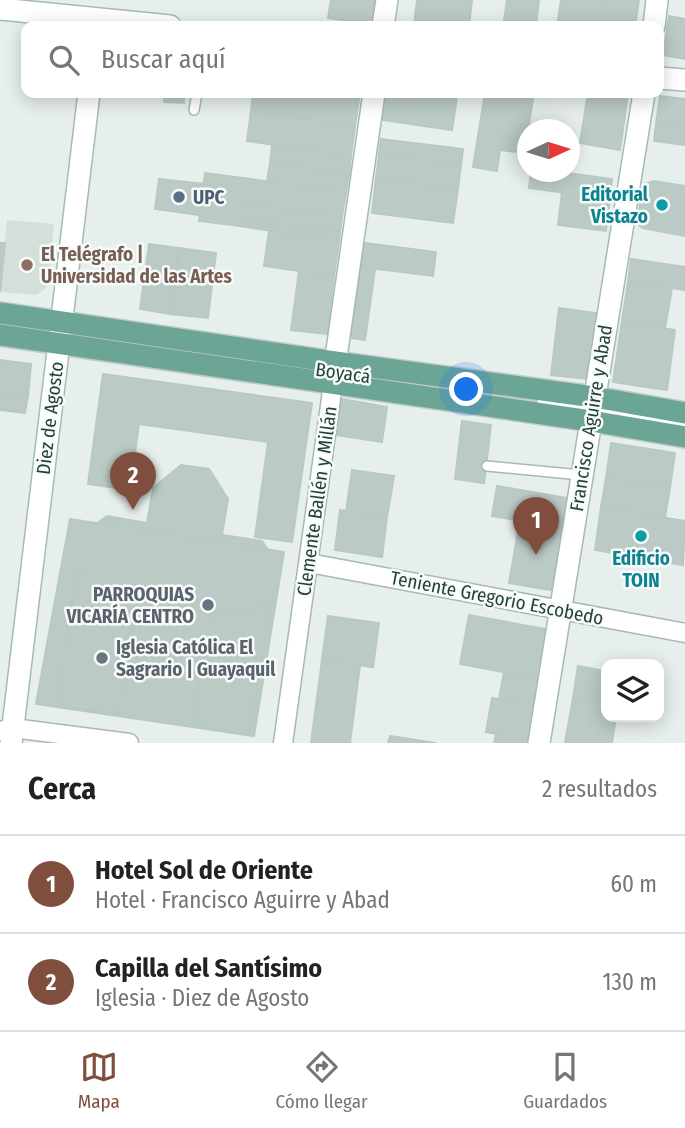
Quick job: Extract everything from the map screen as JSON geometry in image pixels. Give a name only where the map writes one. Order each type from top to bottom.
[{"type":"main road","name":"Boyacá","points":[[0,313],[60,332],[593,409],[685,413]]},
{"type":"main road","name":"Boyacá","points":[[0,335],[60,332]]},
{"type":"main road","name":"Boyacá","points":[[593,409],[685,437]]},
{"type":"street","points":[[384,21],[387,0]]},
{"type":"street","points":[[655,21],[657,0]]},
{"type":"street","points":[[0,9],[98,15],[133,21]]},
{"type":"street","points":[[664,78],[685,80]]},
{"type":"street","name":"Diez de Agosto","points":[[6,731],[88,98]]},
{"type":"street","name":"Clemente Ballén y Millán","points":[[283,743],[372,98]]},
{"type":"street","name":"Francisco Aguirre y Abad","points":[[538,743],[643,98]]},
{"type":"street","name":"Teniente Gregorio Escobedo","points":[[309,563],[685,633]]},
{"type":"street","points":[[6,731],[129,743]]},
{"type":"lane","points":[[194,110],[196,98]]},
{"type":"lane","name":"Boyacá","points":[[0,323],[60,332]]},
{"type":"lane","name":"Boyacá","points":[[593,409],[685,425]]},
{"type":"lane","points":[[487,466],[583,475]]},
{"type":"shaded area","name":"El Telégrafo | Universidad de las Artes","points":[[7,220],[54,224],[48,286],[37,295],[0,292]]},
{"type":"building","points":[[331,0],[377,0],[374,21],[328,18]]},
{"type":"building","points":[[417,0],[472,0],[470,21],[414,21]]},
{"type":"building","points":[[507,0],[539,0],[537,21],[504,21]]},
{"type":"building","points":[[561,0],[602,0],[600,21],[558,21]]},
{"type":"building","points":[[602,0],[639,0],[636,21],[600,21]]},
{"type":"building","points":[[669,16],[685,19],[685,59],[664,55]]},
{"type":"building","points":[[164,98],[184,98],[184,103],[164,102]]},
{"type":"building","points":[[252,98],[359,98],[355,126],[251,111]]},
{"type":"building","points":[[386,98],[414,98],[456,104],[452,130],[383,120]]},
{"type":"building","points":[[418,98],[457,98],[456,104]]},
{"type":"building","points":[[484,98],[533,98],[530,119],[517,119],[517,152],[500,150],[497,171],[473,167]]},
{"type":"building","points":[[587,98],[627,98],[620,150],[580,143]]},
{"type":"building","points":[[660,98],[685,99],[685,128],[656,124]]},
{"type":"building","points":[[251,111],[355,126],[351,156],[247,141]]},
{"type":"building","points":[[656,124],[685,128],[685,145],[654,141]]},
{"type":"building","points":[[381,139],[463,149],[461,165],[379,154]]},
{"type":"building","points":[[272,145],[351,156],[349,174],[270,163]]},
{"type":"building","points":[[379,154],[461,165],[458,189],[376,178]]},
{"type":"building","points":[[270,163],[349,174],[346,192],[267,181]]},
{"type":"building","points":[[205,173],[346,192],[342,217],[242,203],[239,226],[199,221]]},
{"type":"building","points":[[580,175],[612,179],[610,199],[529,188],[530,182],[580,182]]},
{"type":"building","points":[[376,178],[458,189],[453,223],[372,213]]},
{"type":"building","name":"UPC","points":[[159,179],[203,184],[200,215],[155,209]]},
{"type":"building","name":"Editorial Vistazo","points":[[653,181],[685,186],[685,236],[643,228],[637,224],[643,185]]},
{"type":"building","points":[[562,192],[610,199],[606,231],[558,225]]},
{"type":"building","points":[[242,203],[342,217],[340,232],[240,218]]},
{"type":"building","points":[[240,218],[340,232],[339,241],[239,226]]},
{"type":"building","points":[[269,231],[339,241],[334,276],[264,266]]},
{"type":"building","points":[[0,243],[5,243],[0,292]]},
{"type":"building","points":[[365,243],[436,252],[433,276],[361,267]]},
{"type":"building","points":[[149,244],[179,248],[171,314],[140,309]]},
{"type":"building","points":[[179,248],[216,253],[208,318],[171,314]]},
{"type":"building","points":[[631,259],[685,267],[685,290],[628,282]]},
{"type":"building","points":[[361,267],[375,269],[365,340],[351,338]]},
{"type":"building","points":[[299,271],[334,276],[327,334],[291,330]]},
{"type":"building","points":[[628,282],[672,288],[665,328],[622,321]]},
{"type":"building","points":[[559,308],[596,313],[588,379],[551,375]]},
{"type":"building","points":[[622,321],[675,330],[667,390],[613,382]]},
{"type":"building","points":[[0,360],[31,364],[28,396],[0,392]]},
{"type":"building","points":[[103,374],[312,403],[292,542],[255,537],[268,442],[139,424],[130,490],[88,484]]},
{"type":"building","points":[[0,392],[28,396],[25,413],[0,410]]},
{"type":"building","points":[[342,399],[387,407],[382,442],[336,435]]},
{"type":"building","points":[[462,421],[491,425],[484,483],[455,479]]},
{"type":"building","points":[[611,443],[675,453],[670,488],[606,478]]},
{"type":"building","points":[[181,465],[209,469],[228,499],[222,535],[262,541],[278,565],[273,596],[250,614],[211,608],[193,725],[118,713],[136,596],[96,590],[78,565],[83,534],[107,516],[147,523],[153,488]]},
{"type":"building","points":[[352,470],[394,476],[387,517],[346,511]]},
{"type":"building","points":[[606,478],[670,488],[665,517],[601,507]]},
{"type":"building","points":[[497,486],[567,498],[562,528],[492,516]]},
{"type":"building","name":"Edificio TOIN","points":[[601,507],[685,521],[683,565],[595,550]]},
{"type":"building","points":[[340,510],[387,517],[382,557],[335,550]]},
{"type":"building","points":[[70,519],[284,552],[254,736],[36,704]]},
{"type":"building","points":[[520,520],[562,528],[551,590],[509,583]]},
{"type":"building","points":[[78,565],[96,590],[136,596],[118,713],[56,706]]},
{"type":"building","points":[[273,596],[249,734],[193,725],[211,608],[250,614]]},
{"type":"building","points":[[469,615],[550,630],[541,679],[460,664]]},
{"type":"building","points":[[328,616],[379,623],[373,667],[322,660]]},
{"type":"building","points":[[322,660],[360,665],[350,743],[311,743]]},
{"type":"building","points":[[578,666],[601,670],[601,702],[573,698]]},
{"type":"building","points":[[504,672],[541,679],[536,706],[499,699]]},
{"type":"building","points":[[492,698],[536,706],[530,740],[486,732]]},
{"type":"building","points":[[573,698],[601,702],[601,722],[615,722],[612,743],[565,743]]},
{"type":"building","points":[[496,734],[530,740],[530,743],[494,743]]},
{"type":"building","points":[[390,736],[436,743],[388,743]]},
{"type":"place","name":"UPC","points":[[179,197]]},
{"type":"place","name":"Editorial Vistazo","points":[[662,205]]},
{"type":"place","name":"El Telégrafo | Universidad de las Artes","points":[[27,265]]},
{"type":"place","name":"Capilla del Santísimo","points":[[133,510]]},
{"type":"place","name":"Edificio TOIN","points":[[641,536]]},
{"type":"place","name":"Hotel Sol de Oriente","points":[[536,555]]},
{"type":"place","name":"PARROQUIAS VICARÍA CENTRO","points":[[208,605]]},
{"type":"place","name":"Iglesia Católica El Sagrario | Guayaquil","points":[[102,658]]}]
